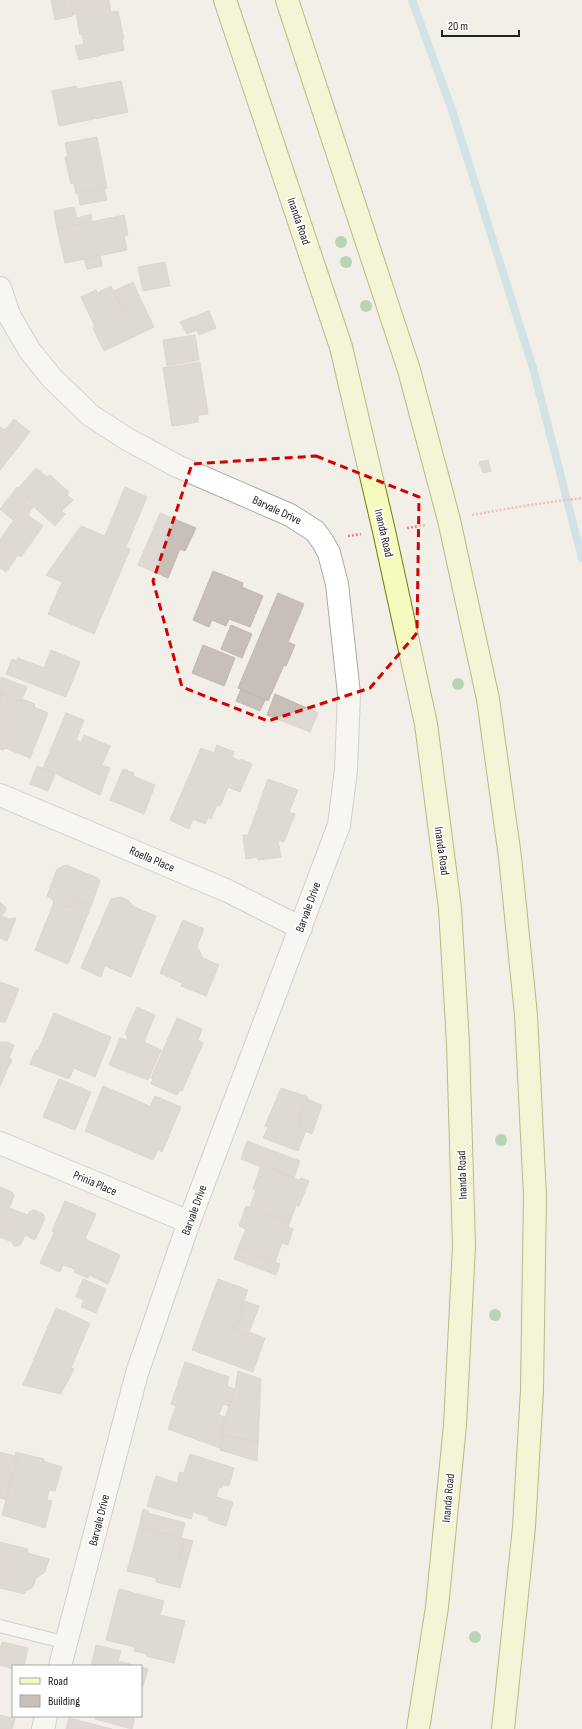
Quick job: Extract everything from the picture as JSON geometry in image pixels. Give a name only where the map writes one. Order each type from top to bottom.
[{"type":"main road","name":"Inanda Road","points":[[225,0],[341,347],[384,531],[426,724],[450,908],[458,1044],[464,1246],[453,1441],[437,1607],[418,1729]]},
{"type":"main road","points":[[288,0],[409,370],[449,520],[488,699],[510,857],[526,1015],[535,1196],[532,1390],[524,1527],[503,1729]]},
{"type":"street","name":"Barvale Drive","points":[[0,288],[9,315],[30,351],[51,377],[90,415],[127,439],[177,466],[295,518],[315,531],[329,553],[337,584],[349,694],[346,770],[339,825],[189,1222],[137,1373],[60,1665]]},
{"type":"street","name":"Roella Place","points":[[0,795],[228,891],[301,928]]},
{"type":"street","name":"Prinia Place","points":[[0,1143],[189,1222]]},
{"type":"street","points":[[43,1729],[46,1717]]},
{"type":"lane","points":[[0,1626],[67,1643]]},
{"type":"path","points":[[529,505],[582,498]]},
{"type":"highlighted area","points":[[316,456],[419,497],[417,633],[370,688],[268,721],[182,687],[153,581],[192,464]]},
{"type":"building","points":[[51,0],[70,0],[73,16],[55,20]]},
{"type":"building","points":[[70,0],[109,0],[111,12],[118,11],[124,39],[122,39],[124,50],[79,60],[75,46],[84,44],[82,34],[80,35],[76,14],[73,15]]},
{"type":"building","points":[[121,81],[128,112],[59,126],[52,91],[76,86],[77,89]]},
{"type":"building","points":[[97,137],[107,188],[76,194],[74,183],[71,184],[65,157],[68,157],[65,143]]},
{"type":"building","points":[[104,188],[107,200],[80,205],[78,193]]},
{"type":"building","points":[[74,207],[77,218],[91,214],[92,222],[57,229],[54,211]]},
{"type":"building","points":[[124,215],[128,235],[124,236],[127,250],[65,263],[57,229]]},
{"type":"building","points":[[100,255],[102,266],[87,269],[84,259]]},
{"type":"building","points":[[165,262],[170,286],[143,291],[138,267]]},
{"type":"building","points":[[133,282],[141,300],[122,309],[114,291]]},
{"type":"building","points":[[111,286],[122,309],[141,300],[154,327],[104,351],[81,297],[96,290],[97,293]]},
{"type":"building","points":[[209,311],[216,328],[199,335],[197,330],[187,334],[180,322]]},
{"type":"building","points":[[195,335],[199,360],[167,366],[163,340]]},
{"type":"building","points":[[200,362],[208,414],[198,415],[198,422],[172,426],[163,368]]},
{"type":"building","points":[[14,419],[30,432],[0,470],[0,427],[5,430]]},
{"type":"building","points":[[488,460],[491,471],[483,473],[479,462]]},
{"type":"building","points":[[36,468],[47,477],[50,475],[69,492],[67,495],[73,500],[62,511],[65,514],[55,526],[16,491]]},
{"type":"building","points":[[17,487],[28,498],[26,502],[33,507],[28,515],[21,510],[13,520],[0,509]]},
{"type":"building","points":[[125,487],[147,497],[126,547],[130,549],[94,634],[48,614],[62,582],[46,575],[81,526],[105,536]]},
{"type":"building","points":[[21,510],[43,526],[21,557],[18,555],[6,572],[0,568],[0,539]]},
{"type":"building","points":[[160,513],[196,528],[185,551],[180,549],[168,578],[138,565]]},
{"type":"building","points":[[213,571],[243,583],[242,587],[263,596],[250,627],[229,619],[226,626],[212,620],[209,627],[193,620]]},
{"type":"building","points":[[278,593],[304,604],[288,642],[295,645],[286,666],[284,665],[268,701],[238,688]]},
{"type":"building","points":[[231,625],[252,634],[242,658],[221,649]]},
{"type":"building","points":[[203,645],[235,658],[224,686],[192,673]]},
{"type":"building","points":[[51,650],[80,662],[66,697],[6,674],[12,659],[17,661],[18,658],[44,668]]},
{"type":"building","points":[[1,677],[27,687],[21,702],[0,694]]},
{"type":"building","points":[[241,689],[265,700],[260,711],[236,701]]},
{"type":"building","points":[[0,694],[21,702],[22,699],[35,704],[34,707],[48,713],[30,758],[5,748],[4,750],[0,749]]},
{"type":"building","points":[[275,694],[318,713],[310,732],[267,715]]},
{"type":"building","points":[[66,713],[84,720],[76,740],[81,742],[84,735],[110,746],[102,765],[110,768],[100,795],[43,768]]},
{"type":"building","points":[[217,745],[234,752],[232,757],[252,764],[240,792],[228,787],[220,806],[217,805],[211,819],[208,817],[205,824],[193,819],[189,829],[170,820],[201,748],[214,753]]},
{"type":"building","points":[[37,766],[55,774],[48,791],[30,784]]},
{"type":"building","points":[[123,769],[134,773],[133,776],[155,785],[144,814],[110,800]]},
{"type":"building","points":[[268,779],[298,790],[289,812],[295,814],[284,842],[278,840],[281,857],[258,860],[257,857],[246,859],[243,835],[248,835]]},
{"type":"building","points":[[66,865],[98,878],[100,881],[91,906],[74,899],[70,908],[54,902],[47,896],[57,869]]},
{"type":"building","points":[[121,897],[129,901],[132,906],[156,916],[131,977],[105,966],[101,977],[81,968],[111,899]]},
{"type":"building","points":[[74,899],[91,906],[68,964],[35,950],[54,902],[70,908]]},
{"type":"building","points":[[0,902],[6,908],[4,913],[0,915]]},
{"type":"building","points":[[0,915],[9,919],[16,918],[7,941],[0,938]]},
{"type":"building","points":[[183,920],[204,929],[197,946],[203,958],[219,965],[206,996],[181,986],[182,983],[160,973]]},
{"type":"building","points":[[0,982],[19,989],[5,1023],[0,1021]]},
{"type":"building","points":[[137,1007],[155,1015],[144,1042],[161,1050],[148,1080],[109,1065],[120,1038],[126,1040],[128,1036],[125,1034]]},
{"type":"building","points":[[54,1013],[111,1037],[95,1077],[74,1068],[69,1079],[30,1064],[36,1050],[38,1051]]},
{"type":"building","points":[[177,1018],[202,1029],[198,1040],[203,1043],[182,1091],[180,1090],[177,1095],[151,1084],[153,1079],[151,1078]]},
{"type":"building","points":[[0,1042],[7,1042],[14,1045],[9,1058],[12,1060],[8,1068],[0,1064]]},
{"type":"building","points":[[0,1064],[8,1068],[0,1086]]},
{"type":"building","points":[[59,1079],[91,1092],[75,1130],[43,1117]]},
{"type":"building","points":[[103,1086],[150,1106],[155,1096],[181,1107],[162,1152],[158,1150],[153,1160],[85,1131]]},
{"type":"building","points":[[281,1088],[308,1097],[298,1125],[307,1128],[298,1151],[263,1138],[268,1127],[265,1126]]},
{"type":"building","points":[[307,1099],[322,1105],[312,1134],[305,1131],[307,1128],[298,1125]]},
{"type":"building","points":[[247,1141],[300,1161],[294,1178],[262,1163],[261,1167],[241,1159]]},
{"type":"building","points":[[262,1163],[294,1178],[300,1180],[301,1178],[309,1181],[299,1206],[296,1205],[290,1222],[250,1207],[256,1190],[253,1189]]},
{"type":"building","points":[[0,1187],[12,1192],[14,1196],[9,1208],[28,1215],[29,1212],[34,1210],[43,1214],[45,1218],[35,1240],[25,1235],[21,1244],[14,1246],[12,1242],[0,1237]]},
{"type":"building","points":[[65,1201],[96,1214],[85,1239],[120,1255],[108,1284],[89,1275],[88,1278],[74,1272],[75,1269],[63,1265],[60,1272],[40,1263],[54,1233],[52,1231]]},
{"type":"building","points":[[246,1206],[290,1222],[288,1227],[293,1229],[288,1245],[282,1243],[275,1262],[238,1248],[246,1229],[239,1226]]},
{"type":"building","points":[[238,1248],[280,1264],[276,1275],[234,1259]]},
{"type":"building","points":[[83,1279],[106,1289],[96,1313],[81,1307],[84,1300],[76,1297]]},
{"type":"building","points":[[218,1279],[248,1290],[241,1309],[243,1310],[238,1325],[235,1323],[232,1329],[248,1335],[249,1332],[265,1338],[253,1372],[192,1350]]},
{"type":"building","points":[[244,1301],[259,1306],[248,1335],[232,1329],[235,1323],[238,1325],[243,1310],[241,1309]]},
{"type":"building","points":[[56,1308],[90,1323],[71,1368],[74,1369],[61,1394],[23,1385]]},
{"type":"building","points":[[185,1362],[229,1377],[227,1386],[235,1389],[229,1406],[223,1404],[219,1415],[225,1417],[220,1433],[224,1435],[220,1448],[168,1429],[176,1406],[171,1404]]},
{"type":"building","points":[[238,1371],[261,1379],[258,1443],[220,1433],[235,1389]]},
{"type":"building","points":[[224,1435],[258,1443],[257,1461],[220,1450]]},
{"type":"building","points":[[0,1452],[15,1456],[14,1459],[17,1460],[6,1500],[0,1498]]},
{"type":"building","points":[[16,1452],[44,1459],[43,1461],[62,1467],[55,1491],[49,1490],[47,1500],[52,1501],[45,1528],[2,1515],[17,1460],[14,1459]]},
{"type":"building","points":[[190,1454],[234,1468],[229,1486],[223,1485],[222,1488],[219,1487],[216,1497],[233,1502],[226,1526],[208,1520],[209,1517],[193,1512],[191,1519],[147,1506],[156,1476],[177,1483],[180,1472],[184,1473]]},
{"type":"building","points":[[143,1509],[149,1511],[148,1513],[185,1523],[181,1538],[139,1527]]},
{"type":"building","points":[[139,1527],[184,1539],[178,1563],[186,1565],[180,1588],[156,1582],[156,1578],[127,1571]]},
{"type":"building","points":[[184,1539],[193,1541],[186,1565],[178,1563]]},
{"type":"building","points":[[0,1542],[28,1549],[27,1553],[49,1559],[45,1572],[36,1578],[33,1587],[24,1594],[0,1588]]},
{"type":"building","points":[[119,1589],[164,1601],[160,1615],[185,1621],[174,1663],[146,1656],[147,1654],[134,1651],[135,1647],[106,1640]]},
{"type":"building","points":[[2,1642],[28,1648],[24,1665],[12,1665],[12,1669],[0,1665],[0,1650]]},
{"type":"building","points":[[96,1645],[121,1651],[118,1661],[133,1665],[91,1665]]},
{"type":"building","points":[[142,1667],[148,1669],[142,1690]]},
{"type":"building","points":[[0,1715],[15,1719],[12,1729],[0,1729]]},
{"type":"building","points":[[95,1717],[135,1717],[132,1729],[95,1719]]},
{"type":"building","points":[[69,1718],[112,1729],[66,1729]]},
{"type":"waterway","points":[[412,0],[452,110],[533,368],[582,558]]}]
